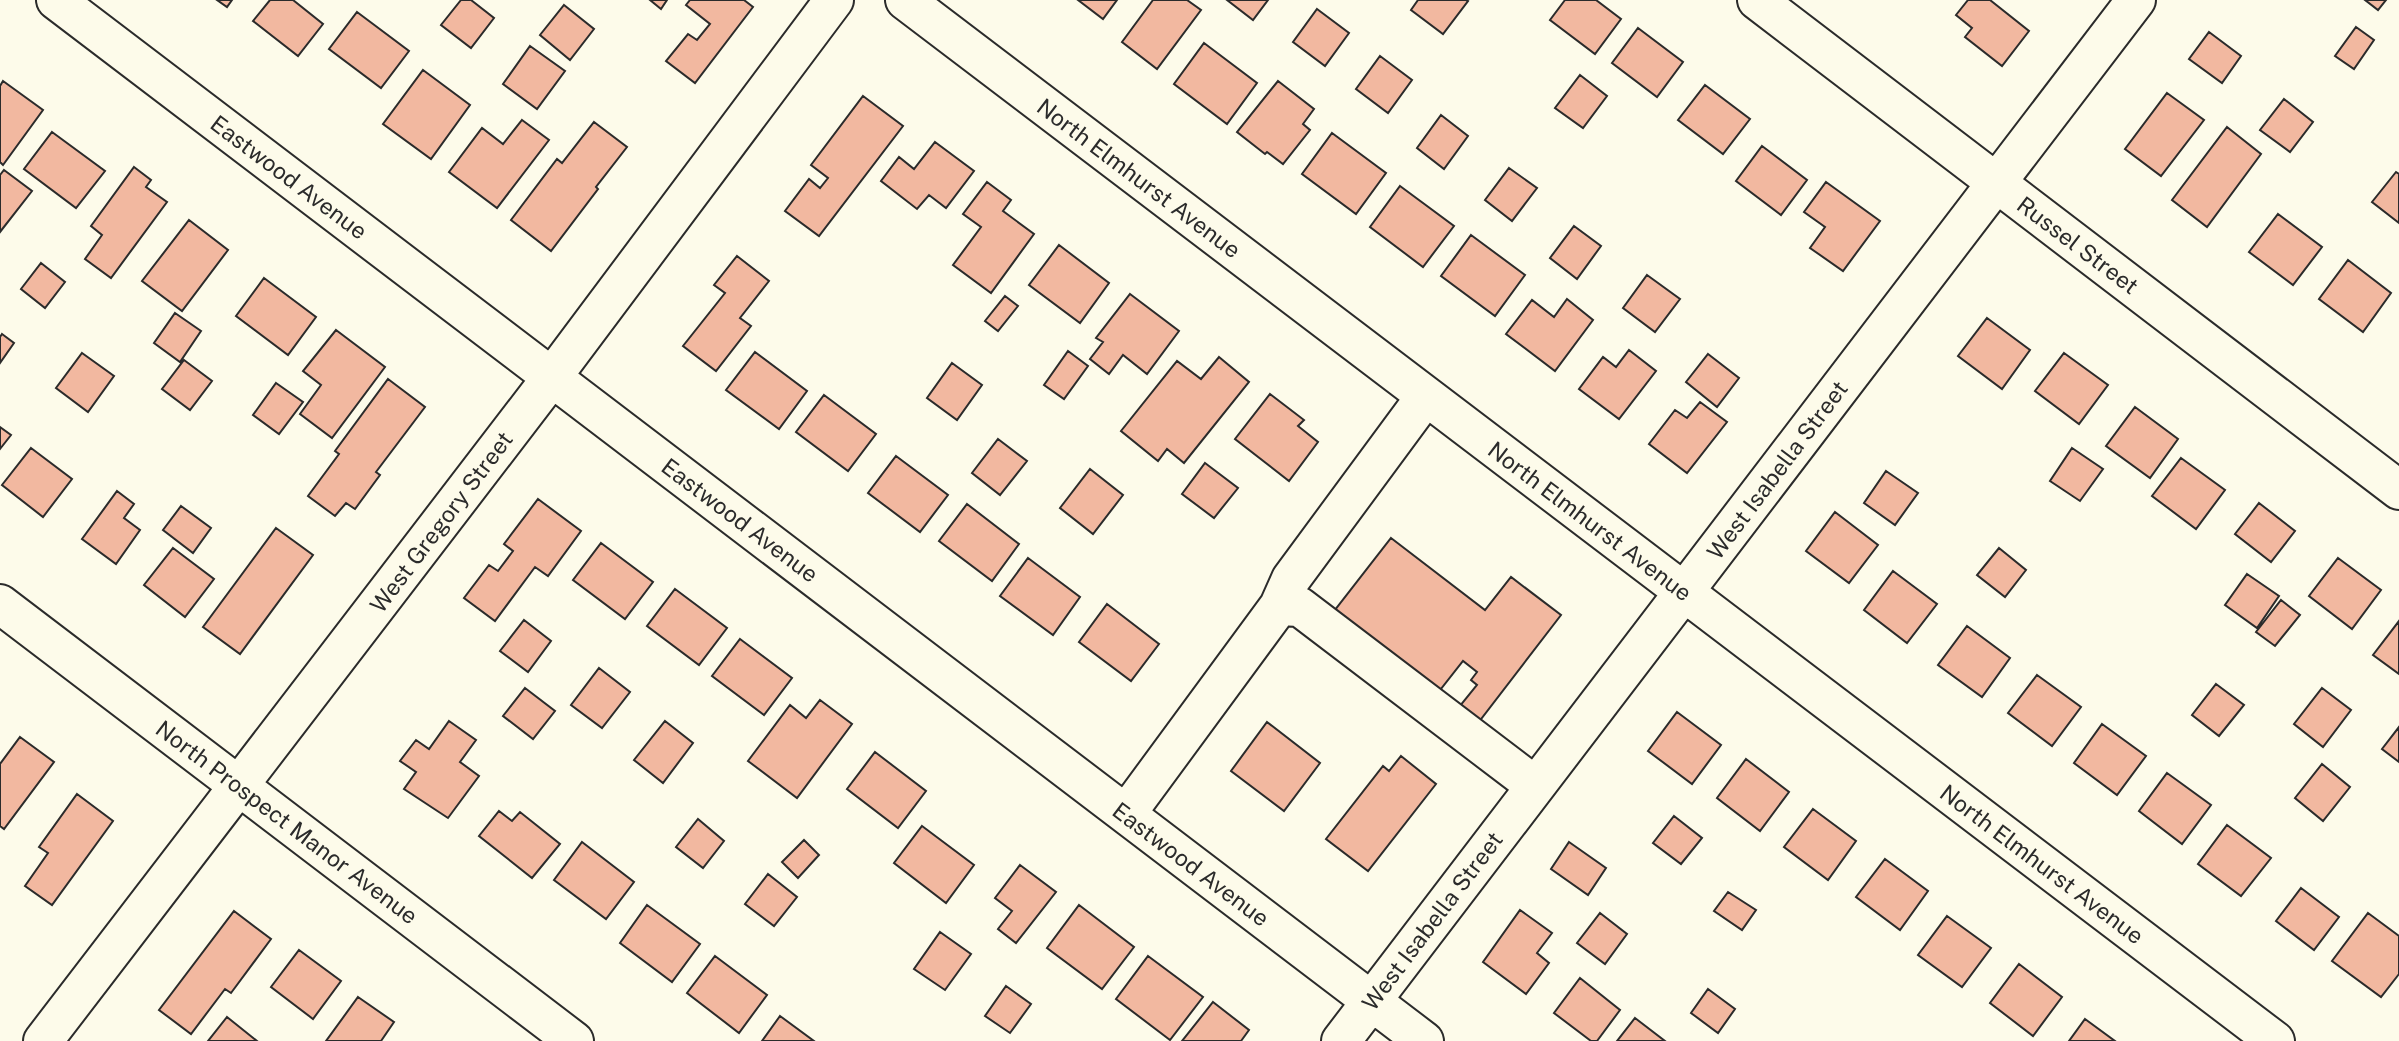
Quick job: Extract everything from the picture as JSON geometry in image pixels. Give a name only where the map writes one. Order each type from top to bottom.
[{"type":"street","name":"Eastwood Avenue","points":[[56,0],[1424,1041]]},
{"type":"street","name":"West Gregory Street","points":[[43,1041],[552,377],[834,0]]},
{"type":"street","name":"North Elmhurst Avenue","points":[[905,0],[2275,1041]]},
{"type":"street","name":"Russel Street","points":[[1756,0],[2399,490]]},
{"type":"street","name":"West Isabella Street","points":[[1341,1041],[2136,0]]},
{"type":"street","points":[[1126,814],[1279,606],[1291,579],[1426,396]]},
{"type":"street","name":"North Prospect Manor Avenue","points":[[0,604],[574,1041]]},
{"type":"street","points":[[1279,606],[1300,607],[1534,785]]},
{"type":"building","points":[[217,0],[232,0],[227,7]]},
{"type":"building","points":[[270,0],[293,0],[323,24],[298,56],[253,21]]},
{"type":"building","points":[[461,0],[471,0],[494,18],[471,48],[441,25]]},
{"type":"building","points":[[650,0],[667,0],[661,9]]},
{"type":"building","points":[[690,0],[744,0],[753,7],[695,83],[666,61],[688,34],[697,40],[710,24],[686,5]]},
{"type":"building","points":[[1078,0],[1117,0],[1103,19]]},
{"type":"building","points":[[1153,0],[1187,0],[1201,10],[1157,69],[1122,42]]},
{"type":"building","points":[[1227,0],[1268,0],[1253,20]]},
{"type":"building","points":[[1418,0],[1468,1],[1443,34],[1411,10]]},
{"type":"building","points":[[1565,0],[1596,0],[1621,19],[1595,54],[1550,20]]},
{"type":"building","points":[[1968,0],[1990,0],[2029,31],[2002,66],[1965,37],[1972,28],[1956,15]]},
{"type":"building","points":[[2365,0],[2386,0],[2378,10]]},
{"type":"building","points":[[564,5],[594,29],[570,60],[540,35]]},
{"type":"building","points":[[1317,9],[1349,33],[1325,66],[1293,42]]},
{"type":"building","points":[[357,12],[409,51],[381,88],[329,49]]},
{"type":"building","points":[[2356,27],[2374,40],[2354,69],[2335,56]]},
{"type":"building","points":[[1638,28],[1683,62],[1657,97],[1612,63]]},
{"type":"building","points":[[2209,32],[2241,56],[2222,83],[2189,59]]},
{"type":"building","points":[[1204,43],[1257,83],[1227,124],[1174,84]]},
{"type":"building","points":[[530,46],[565,71],[537,109],[503,84]]},
{"type":"building","points":[[1380,56],[1412,80],[1388,113],[1356,89]]},
{"type":"building","points":[[423,70],[470,105],[431,159],[383,124]]},
{"type":"building","points":[[1580,75],[1607,96],[1583,128],[1555,108]]},
{"type":"building","points":[[3,81],[43,110],[3,165],[0,162],[0,86]]},
{"type":"building","points":[[1278,81],[1314,109],[1303,124],[1310,130],[1283,164],[1237,132]]},
{"type":"building","points":[[1705,85],[1750,119],[1723,154],[1678,120]]},
{"type":"building","points":[[2167,93],[2204,120],[2161,176],[2125,149]]},
{"type":"building","points":[[863,96],[903,126],[819,236],[785,211],[809,179],[820,188],[828,178],[811,165]]},
{"type":"building","points":[[2284,99],[2313,122],[2290,152],[2260,130]]},
{"type":"building","points":[[1441,115],[1468,136],[1444,169],[1417,148]]},
{"type":"building","points":[[522,120],[549,140],[497,208],[449,172],[482,128],[503,144]]},
{"type":"building","points":[[594,122],[627,147],[551,251],[511,220],[557,159],[562,163]]},
{"type":"building","points":[[2227,127],[2261,154],[2207,227],[2172,200]]},
{"type":"building","points":[[52,132],[105,171],[76,208],[24,169]]},
{"type":"building","points":[[1332,133],[1386,173],[1356,214],[1302,174]]},
{"type":"building","points":[[935,142],[974,171],[946,208],[929,195],[917,209],[881,181],[899,157],[914,169]]},
{"type":"building","points":[[1762,146],[1807,180],[1781,215],[1736,181]]},
{"type":"building","points":[[134,167],[151,180],[146,187],[167,202],[111,278],[85,259],[102,235],[91,226]]},
{"type":"building","points":[[1509,168],[1537,188],[1512,221],[1485,200]]},
{"type":"building","points":[[4,170],[32,191],[0,232],[0,175]]},
{"type":"building","points":[[2396,172],[2399,174],[2399,223],[2372,202]]},
{"type":"building","points":[[987,182],[1011,200],[1003,211],[1034,234],[991,293],[953,265],[981,227],[963,214]]},
{"type":"building","points":[[1826,182],[1880,221],[1843,271],[1810,248],[1825,227],[1804,212]]},
{"type":"building","points":[[1400,186],[1454,226],[1423,267],[1370,227]]},
{"type":"building","points":[[2278,214],[2322,247],[2293,285],[2249,252]]},
{"type":"building","points":[[189,220],[228,250],[182,311],[142,281]]},
{"type":"building","points":[[1574,226],[1601,246],[1577,279],[1550,258]]},
{"type":"building","points":[[1471,235],[1525,275],[1495,316],[1441,276]]},
{"type":"building","points":[[1059,245],[1109,283],[1080,323],[1029,285]]},
{"type":"building","points":[[737,256],[769,281],[740,318],[751,326],[716,371],[683,346],[725,293],[714,285]]},
{"type":"building","points":[[2348,260],[2391,293],[2363,332],[2319,299]]},
{"type":"building","points":[[41,263],[65,282],[45,308],[21,289]]},
{"type":"building","points":[[1647,275],[1680,299],[1655,332],[1623,308]]},
{"type":"building","points":[[264,278],[316,317],[288,355],[236,316]]},
{"type":"building","points":[[1130,294],[1179,331],[1147,374],[1123,355],[1109,374],[1090,359],[1103,342],[1096,338]]},
{"type":"building","points":[[1005,296],[1018,306],[998,331],[985,321]]},
{"type":"building","points":[[1567,299],[1593,320],[1555,371],[1506,334],[1532,300],[1554,317]]},
{"type":"building","points":[[175,313],[201,331],[180,362],[154,343]]},
{"type":"building","points":[[1987,318],[2030,350],[2002,389],[1958,356]]},
{"type":"building","points":[[336,330],[385,367],[332,438],[300,414],[321,385],[303,371]]},
{"type":"building","points":[[2,334],[14,343],[0,363],[0,337]]},
{"type":"building","points":[[1629,350],[1656,371],[1619,419],[1579,389],[1603,357],[1616,367]]},
{"type":"building","points":[[1068,351],[1088,366],[1064,399],[1044,385]]},
{"type":"building","points":[[755,352],[807,391],[779,429],[726,390]]},
{"type":"building","points":[[82,353],[114,376],[88,412],[56,388]]},
{"type":"building","points":[[2064,353],[2108,385],[2079,424],[2035,391]]},
{"type":"building","points":[[1708,354],[1739,378],[1717,407],[1686,382]]},
{"type":"building","points":[[1219,357],[1249,382],[1184,463],[1167,449],[1158,461],[1121,431],[1177,361],[1201,379]]},
{"type":"building","points":[[184,360],[212,381],[190,410],[162,389]]},
{"type":"building","points":[[952,363],[982,385],[957,420],[927,398]]},
{"type":"building","points":[[388,379],[425,407],[376,472],[380,475],[355,509],[346,503],[335,516],[308,496],[339,454],[335,451]]},
{"type":"building","points":[[276,383],[303,402],[279,434],[253,415]]},
{"type":"building","points":[[1270,394],[1304,420],[1298,426],[1318,442],[1289,481],[1235,439]]},
{"type":"building","points":[[824,395],[876,434],[848,471],[796,432]]},
{"type":"building","points":[[1700,402],[1727,422],[1687,473],[1649,444],[1675,410],[1687,418]]},
{"type":"building","points":[[2135,407],[2178,439],[2150,478],[2106,446]]},
{"type":"building","points":[[0,427],[11,435],[0,449]]},
{"type":"building","points":[[998,439],[1027,461],[1000,495],[972,473]]},
{"type":"building","points":[[31,448],[72,479],[43,517],[2,485]]},
{"type":"building","points":[[2072,448],[2103,469],[2080,501],[2050,481]]},
{"type":"building","points":[[896,456],[948,495],[920,532],[868,493]]},
{"type":"building","points":[[2181,458],[2225,490],[2196,529],[2152,496]]},
{"type":"building","points":[[1205,463],[1238,488],[1214,518],[1182,494]]},
{"type":"building","points":[[1090,469],[1123,495],[1093,534],[1060,508]]},
{"type":"building","points":[[1886,471],[1918,493],[1895,525],[1864,503]]},
{"type":"building","points":[[117,491],[134,504],[124,518],[140,530],[116,564],[82,539]]},
{"type":"building","points":[[538,499],[581,531],[548,576],[535,567],[495,621],[464,598],[489,565],[498,571],[513,551],[504,544]]},
{"type":"building","points":[[2259,503],[2295,531],[2271,562],[2235,534]]},
{"type":"building","points":[[967,504],[1019,544],[992,581],[939,541]]},
{"type":"building","points":[[181,506],[211,528],[193,553],[163,530]]},
{"type":"building","points":[[1835,512],[1878,545],[1849,583],[1806,551]]},
{"type":"building","points":[[276,528],[313,555],[240,654],[203,627]]},
{"type":"building","points":[[1391,538],[1485,610],[1511,577],[1561,615],[1478,723],[1459,707],[1477,685],[1471,680],[1477,672],[1463,661],[1433,699],[1335,610]]},
{"type":"building","points":[[601,543],[653,582],[625,619],[573,580]]},
{"type":"building","points":[[173,548],[214,579],[185,617],[144,585]]},
{"type":"building","points":[[1999,548],[2026,570],[2005,597],[1977,575]]},
{"type":"building","points":[[1028,558],[1080,597],[1053,635],[1000,596]]},
{"type":"building","points":[[2338,558],[2381,590],[2352,629],[2309,596]]},
{"type":"building","points":[[1893,571],[1937,604],[1907,643],[1864,610]]},
{"type":"building","points":[[2247,574],[2279,596],[2257,628],[2225,605]]},
{"type":"building","points":[[675,589],[727,628],[699,665],[647,626]]},
{"type":"building","points":[[2281,600],[2300,615],[2275,646],[2256,632]]},
{"type":"building","points":[[1107,604],[1159,644],[1131,681],[1079,642]]},
{"type":"building","points":[[524,620],[551,641],[528,672],[500,651]]},
{"type":"building","points":[[2399,621],[2399,674],[2373,655]]},
{"type":"building","points":[[1967,626],[2010,658],[1982,697],[1938,665]]},
{"type":"building","points":[[740,639],[792,678],[764,715],[712,676]]},
{"type":"building","points":[[599,668],[630,692],[602,728],[571,705]]},
{"type":"building","points":[[2037,675],[2081,707],[2052,746],[2008,713]]},
{"type":"building","points":[[2216,684],[2244,705],[2219,736],[2192,715]]},
{"type":"building","points":[[525,688],[555,711],[533,739],[503,716]]},
{"type":"building","points":[[2322,688],[2351,710],[2323,747],[2294,724]]},
{"type":"building","points":[[820,700],[852,724],[797,798],[748,761],[790,705],[806,718]]},
{"type":"building","points":[[1677,712],[1721,745],[1692,784],[1648,751]]},
{"type":"building","points":[[449,721],[476,740],[460,762],[479,776],[448,818],[404,789],[416,772],[400,761],[416,740],[429,749]]},
{"type":"building","points":[[665,721],[693,743],[663,783],[634,760]]},
{"type":"building","points":[[1267,722],[1320,763],[1284,811],[1231,771]]},
{"type":"building","points":[[2102,724],[2146,756],[2117,795],[2074,763]]},
{"type":"building","points":[[2399,727],[2399,762],[2382,749]]},
{"type":"building","points":[[20,737],[54,762],[4,829],[0,826],[0,764]]},
{"type":"building","points":[[875,752],[926,791],[898,828],[847,789]]},
{"type":"building","points":[[1401,756],[1436,784],[1368,871],[1326,839],[1383,766],[1389,771]]},
{"type":"building","points":[[1746,759],[1789,792],[1760,831],[1717,798]]},
{"type":"building","points":[[2322,764],[2350,787],[2323,821],[2295,798]]},
{"type":"building","points":[[2167,773],[2211,805],[2182,844],[2139,811]]},
{"type":"building","points":[[77,794],[113,821],[52,905],[25,886],[48,853],[39,847]]},
{"type":"building","points":[[1813,809],[1856,841],[1828,880],[1784,847]]},
{"type":"building","points":[[499,811],[512,821],[520,812],[560,844],[532,878],[479,836]]},
{"type":"building","points":[[1674,816],[1702,838],[1681,864],[1653,843]]},
{"type":"building","points":[[698,819],[724,841],[703,868],[676,847]]},
{"type":"building","points":[[2227,825],[2271,858],[2241,896],[2198,864]]},
{"type":"building","points":[[922,826],[974,865],[946,903],[894,863]]},
{"type":"building","points":[[804,840],[819,855],[798,878],[782,862]]},
{"type":"building","points":[[582,842],[634,882],[606,919],[554,880]]},
{"type":"building","points":[[1569,842],[1606,868],[1588,895],[1551,869]]},
{"type":"building","points":[[1885,859],[1928,891],[1900,930],[1856,897]]},
{"type":"building","points":[[1020,865],[1056,892],[1016,943],[998,929],[1012,911],[995,898]]},
{"type":"building","points":[[768,874],[797,897],[774,926],[745,904]]},
{"type":"building","points":[[2301,888],[2339,917],[2314,950],[2276,921]]},
{"type":"building","points":[[1728,892],[1756,910],[1742,930],[1714,911]]},
{"type":"building","points":[[647,905],[700,944],[672,982],[620,943]]},
{"type":"building","points":[[1079,905],[1134,947],[1102,989],[1047,948]]},
{"type":"building","points":[[1520,910],[1552,933],[1537,953],[1549,963],[1526,994],[1483,962]]},
{"type":"building","points":[[234,911],[271,939],[231,993],[225,989],[191,1034],[159,1010]]},
{"type":"building","points":[[1600,913],[1627,934],[1605,964],[1577,943]]},
{"type":"building","points":[[2368,913],[2399,936],[2399,974],[2381,997],[2332,961]]},
{"type":"building","points":[[1947,916],[1991,948],[1962,987],[1918,955]]},
{"type":"building","points":[[940,932],[971,954],[945,990],[914,969]]},
{"type":"building","points":[[299,950],[341,981],[313,1019],[271,987]]},
{"type":"building","points":[[715,956],[767,995],[739,1033],[687,993]]},
{"type":"building","points":[[1148,956],[1203,997],[1170,1040],[1116,999]]},
{"type":"building","points":[[2019,964],[2062,997],[2033,1036],[1990,1003]]},
{"type":"building","points":[[1580,978],[1620,1010],[1597,1041],[1591,1041],[1554,1013]]},
{"type":"building","points":[[1006,986],[1031,1004],[1010,1033],[985,1016]]},
{"type":"building","points":[[1708,989],[1735,1009],[1718,1033],[1691,1013]]},
{"type":"building","points":[[358,997],[394,1022],[381,1041],[326,1041]]},
{"type":"building","points":[[1213,1002],[1249,1030],[1241,1041],[1182,1041]]},
{"type":"building","points":[[780,1016],[814,1041],[762,1041]]},
{"type":"building","points":[[227,1017],[257,1041],[208,1041]]},
{"type":"building","points":[[1635,1018],[1665,1041],[1617,1041]]},
{"type":"building","points":[[2085,1019],[2115,1041],[2069,1041]]}]
